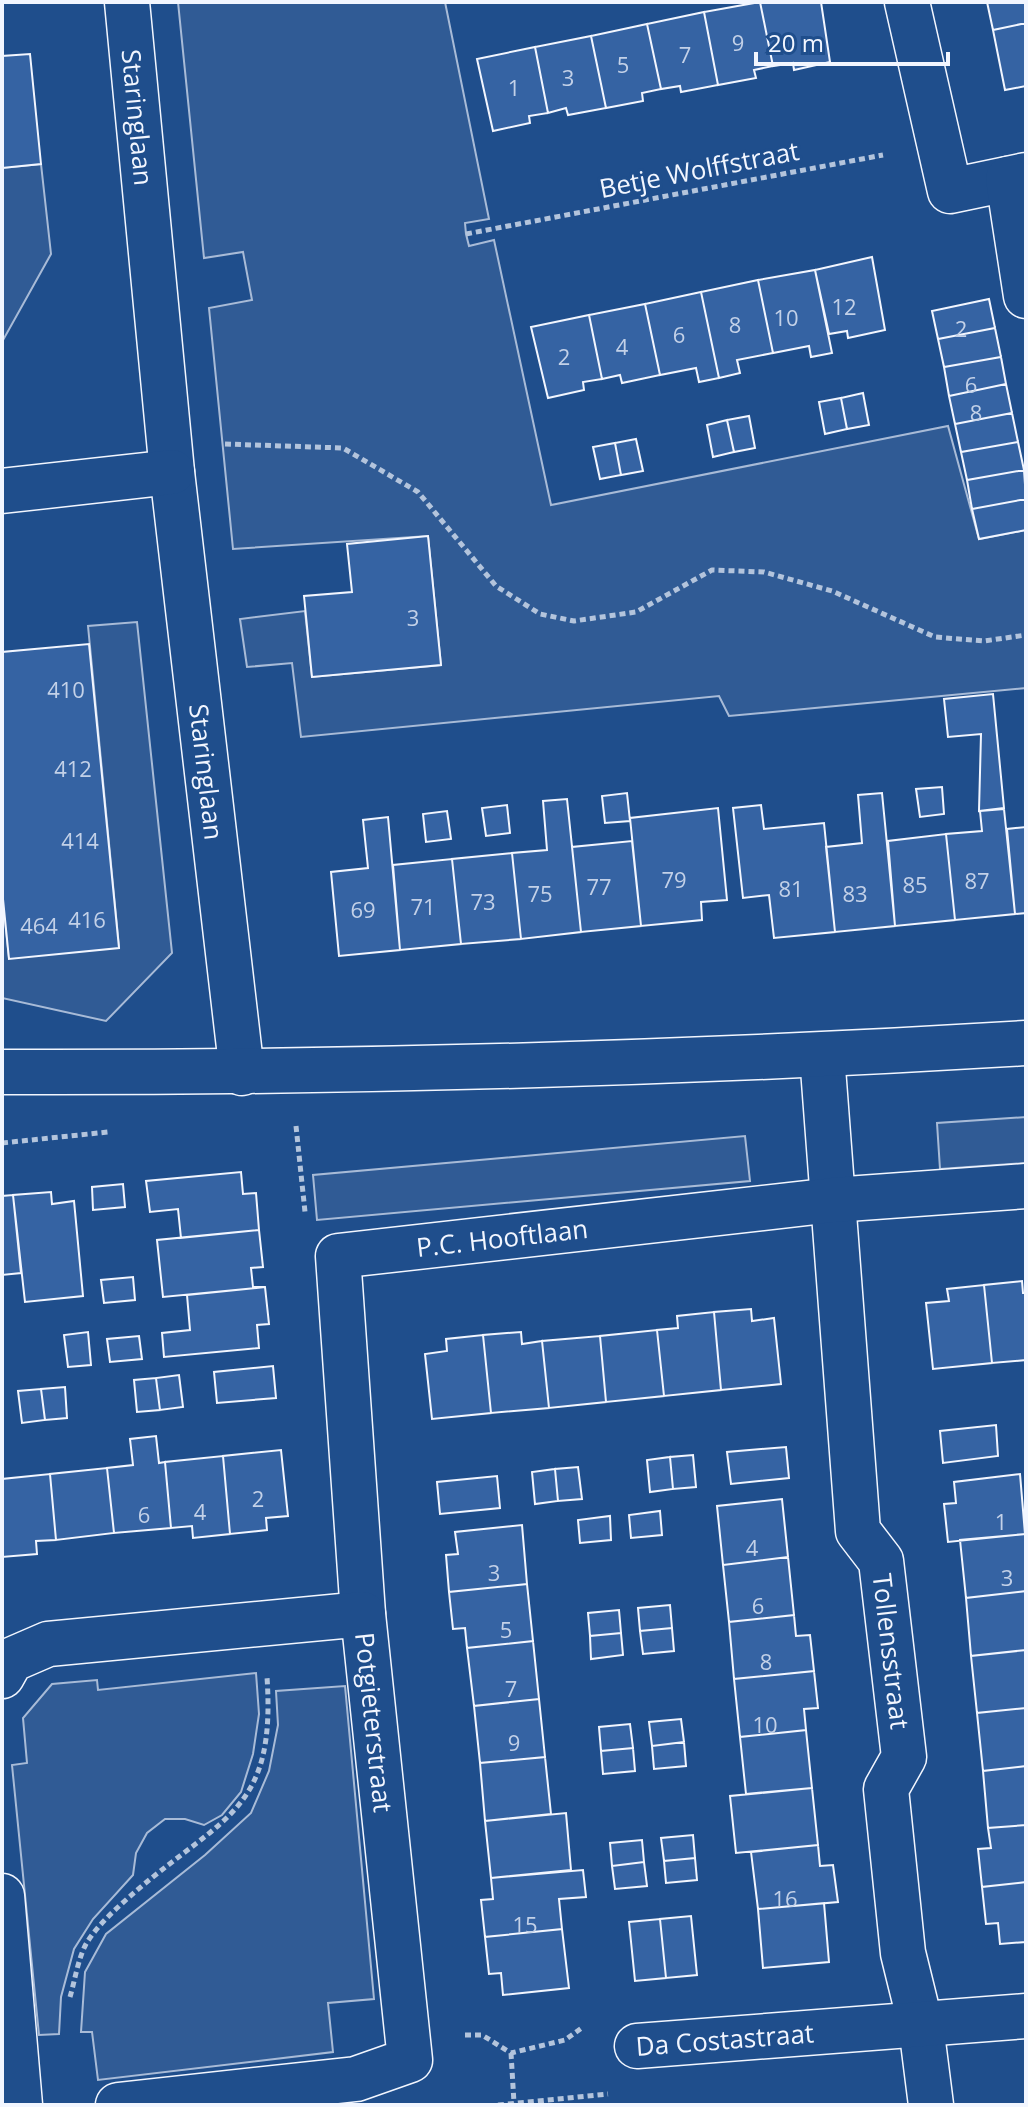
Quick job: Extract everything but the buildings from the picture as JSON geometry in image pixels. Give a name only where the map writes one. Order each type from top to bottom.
[{"type":"street","name":"Staringlaan","points":[[127,2],[172,460],[242,1073]]},
{"type":"street","points":[[907,2],[950,191],[1017,177],[1026,296]]},
{"type":"street","points":[[2,491],[172,460]]},
{"type":"street","points":[[2,1072],[242,1073],[822,1055],[1026,1043]]},
{"type":"street","name":"Tollensstraat","points":[[822,1055],[835,1260],[858,1531],[881,1561],[904,1757],[886,1789],[903,1953],[921,2026],[931,2105]]},
{"type":"street","name":"P.C. Hooftlaan","points":[[338,1256],[833,1200],[1026,1186]]},
{"type":"street","points":[[338,1256],[363,1614]]},
{"type":"street","name":"Potgieterstraat","points":[[2,1676],[11,1660],[48,1644],[363,1614],[410,2060]]},
{"type":"street","points":[[2,1896],[20,2105]]},
{"type":"street","name":"Da Costastraat","points":[[637,2046],[1026,2016]]},
{"type":"street","points":[[118,2105],[356,2079],[410,2060]]},
{"type":"path","name":"Betje Wolffstraat","points":[[466,234],[939,144]]},
{"type":"path","points":[[172,460],[222,444],[343,448],[418,492],[496,586],[540,614],[574,621],[636,612],[712,570],[764,572],[832,591],[935,637],[984,641],[1026,635]]},
{"type":"path","points":[[296,1121],[307,1226],[338,1256]]},
{"type":"path","points":[[69,2000],[86,1945],[115,1909],[218,1828],[248,1797],[263,1765],[269,1712],[264,1623]]},
{"type":"path","name":"Da Costastraat","points":[[511,2053],[565,2040],[587,2024],[599,2023],[637,2046]]},
{"type":"path","points":[[410,2060],[467,2034],[482,2035],[511,2053],[514,2103]]},
{"type":"path","points":[[498,2105],[617,2093]]},
{"type":"shaded area","points":[[178,2],[445,2],[489,219],[465,223],[466,234],[469,246],[494,240],[551,505],[948,426],[979,539],[1026,530],[1026,688],[729,716],[719,696],[301,737],[292,663],[247,667],[240,619],[305,611],[312,677],[441,665],[428,536],[233,549],[209,308],[252,300],[243,252],[204,258]]},
{"type":"shaded area","points":[[41,164],[51,254],[2,342],[2,168]]},
{"type":"shaded area","points":[[137,622],[172,953],[106,1021],[2,998],[2,892],[9,958],[119,947],[88,626]]},
{"type":"shaded area","points":[[1026,1117],[1026,1163],[940,1169],[937,1123]]},
{"type":"shaded area","points":[[745,1136],[750,1181],[317,1220],[313,1175]]},
{"type":"shaded area","points":[[256,1673],[259,1714],[253,1754],[241,1792],[222,1815],[204,1825],[185,1819],[165,1819],[147,1833],[136,1853],[133,1875],[93,1919],[74,1949],[61,1997],[59,2034],[39,2035],[12,1765],[27,1763],[23,1718],[52,1684],[97,1680],[98,1690]]},
{"type":"shaded area","points":[[345,1686],[374,1999],[328,2003],[333,2052],[98,2080],[92,2032],[81,2032],[85,1972],[106,1934],[205,1855],[251,1813],[269,1771],[278,1725],[276,1691]]}]
